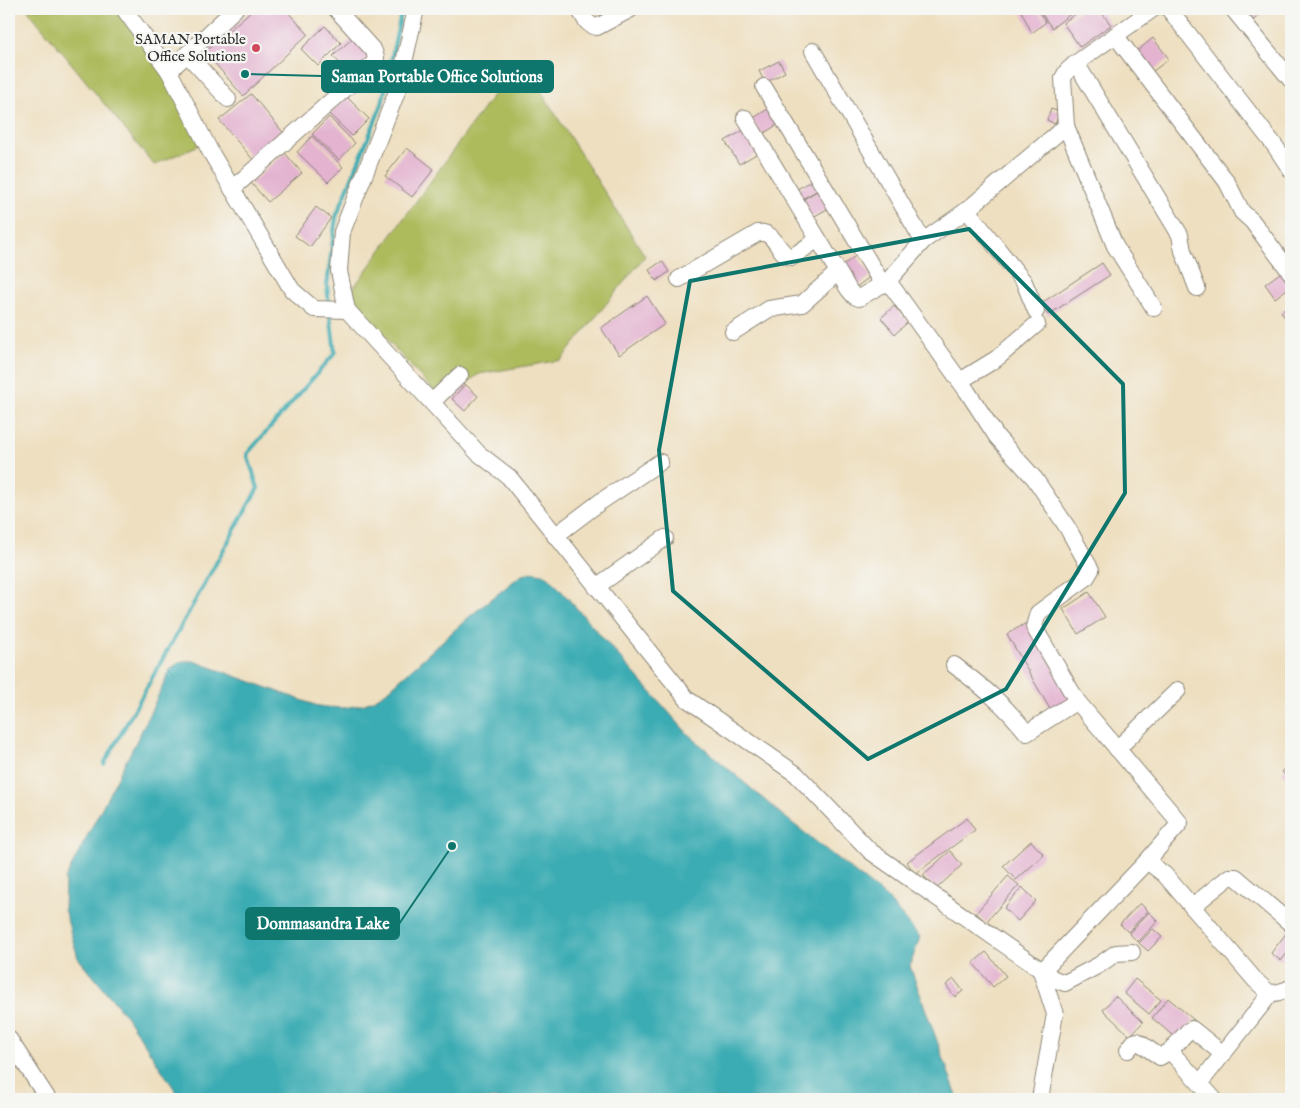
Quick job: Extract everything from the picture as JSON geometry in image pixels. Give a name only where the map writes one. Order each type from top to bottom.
[{"type":"street","points":[[124,9],[169,70],[210,151],[292,290],[314,309],[347,310]]},
{"type":"street","points":[[169,70],[235,9]]},
{"type":"street","points":[[232,189],[373,64],[376,58],[374,51],[336,9]]},
{"type":"street","points":[[416,9],[398,89],[342,232],[339,271],[347,310],[478,452],[509,477],[686,699],[796,774],[870,851],[1054,979],[1065,983],[1099,965],[1116,953],[1132,952]]},
{"type":"street","points":[[579,9],[591,26],[597,27],[631,9]]},
{"type":"street","points":[[1152,9],[1076,63],[1067,71],[1063,78],[1066,126],[1115,246],[1154,308]]},
{"type":"street","points":[[1169,9],[1275,146],[1291,170]]},
{"type":"street","points":[[1233,9],[1291,80]]},
{"type":"street","points":[[1115,35],[1230,186],[1242,212],[1252,221],[1291,273]]},
{"type":"street","points":[[813,51],[924,241]]},
{"type":"street","points":[[186,54],[228,99]]},
{"type":"street","points":[[1076,63],[1180,235],[1183,250],[1197,288]]},
{"type":"street","points":[[764,87],[885,283],[960,381],[997,437],[1035,479],[1067,527],[1091,570],[1086,578],[1038,613],[1034,627],[1078,701],[1180,823],[1147,862],[1041,971]]},
{"type":"street","points":[[745,118],[849,290],[854,296],[859,298],[885,283],[924,241],[967,210],[1066,126]]},
{"type":"street","points":[[960,381],[996,359],[1036,317],[1024,282],[967,210]]},
{"type":"street","points":[[679,279],[758,233],[764,232],[769,235],[784,255],[788,257],[792,257],[818,239]]},
{"type":"street","points":[[733,332],[769,310],[802,304],[838,272]]},
{"type":"street","points":[[432,402],[460,374]]},
{"type":"street","points":[[555,536],[600,502],[660,462]]},
{"type":"street","points":[[596,587],[665,538]]},
{"type":"street","points":[[954,665],[990,692],[1011,713],[1027,733],[1078,701]]},
{"type":"street","points":[[1117,749],[1178,690]]},
{"type":"street","points":[[1147,862],[1166,875],[1255,980],[1271,993]]},
{"type":"street","points":[[1193,906],[1228,877],[1232,876],[1236,877],[1291,924]]},
{"type":"street","points":[[1040,1099],[1055,1014],[1041,971]]},
{"type":"street","points":[[1170,1051],[1207,1094],[1223,1054],[1271,993],[1291,988]]},
{"type":"street","points":[[1128,1050],[1137,1041],[1160,1057],[1170,1051],[1192,1029],[1223,1054]]},
{"type":"street","points":[[9,1039],[48,1099]]},
{"type":"highlighted area","points":[[969,229],[1123,384],[1125,493],[1006,689],[868,759],[673,591],[659,450],[690,281]]},
{"type":"green space","points":[[27,9],[116,9],[149,48],[201,144],[154,165]]},
{"type":"green space","points":[[520,58],[645,256],[561,360],[479,374],[443,401],[355,305],[349,294]]},
{"type":"water","points":[[531,572],[549,577],[688,734],[781,814],[886,897],[920,937],[910,966],[958,1099],[181,1099],[126,1016],[78,958],[64,909],[65,879],[142,730],[170,670],[183,661],[194,661],[315,705],[344,708],[365,704],[385,693],[470,616],[520,576]]},
{"type":"building","name":"SAMAN Portable Office Solutions","points":[[253,9],[285,9],[308,34],[243,96],[205,52]]},
{"type":"building","points":[[1020,9],[1036,9],[1046,22],[1032,33]]},
{"type":"building","points":[[1038,9],[1077,9],[1052,28]]},
{"type":"building","points":[[1082,9],[1099,9],[1111,25],[1080,47],[1063,23]]},
{"type":"building","points":[[1240,9],[1262,9],[1264,12],[1251,22]]},
{"type":"building","points":[[325,26],[341,43],[318,66],[301,49]]},
{"type":"building","points":[[355,36],[375,57],[353,77],[333,56]]},
{"type":"building","points":[[1153,38],[1169,59],[1148,75],[1132,55]]},
{"type":"building","points":[[779,61],[785,72],[765,83],[759,71]]},
{"type":"building","points":[[251,94],[287,137],[256,163],[219,120]]},
{"type":"building","points":[[347,97],[369,119],[352,136],[329,114]]},
{"type":"building","points":[[771,107],[780,123],[761,135],[752,119]]},
{"type":"building","points":[[1051,109],[1060,112],[1055,124],[1047,120]]},
{"type":"building","points":[[329,117],[355,143],[339,160],[312,134]]},
{"type":"building","points":[[744,130],[758,153],[739,164],[725,141]]},
{"type":"building","points":[[312,136],[343,167],[328,182],[297,152]]},
{"type":"building","points":[[407,148],[434,169],[412,197],[385,176]]},
{"type":"building","points":[[285,153],[302,173],[268,202],[251,183]]},
{"type":"building","points":[[814,179],[820,189],[800,200],[794,191]]},
{"type":"building","points":[[820,189],[831,207],[811,218],[801,201]]},
{"type":"building","points":[[316,207],[331,218],[310,247],[295,236]]},
{"type":"building","points":[[857,255],[871,276],[855,288],[840,267]]},
{"type":"building","points":[[662,261],[669,272],[656,281],[649,270]]},
{"type":"building","points":[[1102,263],[1110,275],[1048,315],[1040,304]]},
{"type":"building","points":[[1284,270],[1291,280],[1291,286],[1275,298],[1265,284]]},
{"type":"building","points":[[647,296],[665,324],[619,355],[601,328]]},
{"type":"building","points":[[1291,305],[1291,326],[1281,312]]},
{"type":"building","points":[[894,306],[908,322],[895,334],[881,318]]},
{"type":"building","points":[[465,384],[478,396],[465,411],[452,399]]},
{"type":"building","points":[[1089,592],[1105,617],[1078,634],[1063,609]]},
{"type":"building","points":[[1030,621],[1074,698],[1051,711],[1007,634]]},
{"type":"building","points":[[1291,762],[1291,781],[1282,772]]},
{"type":"building","points":[[967,818],[975,830],[915,874],[907,862]]},
{"type":"building","points":[[1031,841],[1044,855],[1016,880],[1003,866]]},
{"type":"building","points":[[950,851],[962,865],[936,889],[923,875]]},
{"type":"building","points":[[1008,876],[1019,885],[986,922],[976,913]]},
{"type":"building","points":[[1022,887],[1036,901],[1018,921],[1004,908]]},
{"type":"building","points":[[1140,903],[1148,911],[1128,932],[1120,924]]},
{"type":"building","points":[[1149,912],[1158,921],[1138,942],[1129,933]]},
{"type":"building","points":[[1291,927],[1291,948],[1281,961],[1271,953]]},
{"type":"building","points":[[1153,929],[1162,937],[1148,951],[1139,943]]},
{"type":"building","points":[[986,952],[1006,976],[993,987],[973,963]]},
{"type":"building","points":[[954,979],[963,991],[955,997],[946,985]]},
{"type":"building","points":[[1135,979],[1161,1000],[1149,1014],[1124,993]]},
{"type":"building","points":[[1115,996],[1143,1022],[1130,1036],[1103,1010]]},
{"type":"building","points":[[1168,998],[1194,1020],[1178,1040],[1152,1018]]},
{"type":"waterway","points":[[329,305],[327,285],[336,217],[382,104],[402,9]]},
{"type":"waterway","points":[[104,764],[258,488],[247,454],[335,353],[330,314]]},
{"type":"place","name":"SAMAN Portable Office Solutions","points":[[256,48]]},
{"type":"place","name":"Saman Portable Office Solutions","points":[[245,74]]},
{"type":"place","name":"Dommasandra Lake","points":[[452,846]]}]
